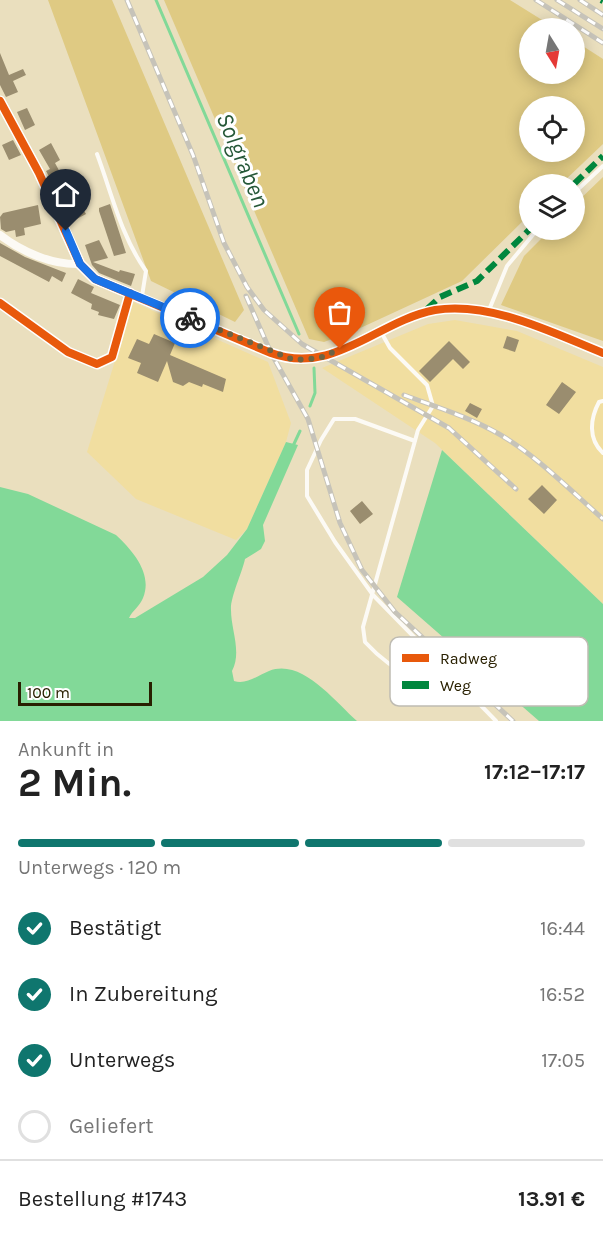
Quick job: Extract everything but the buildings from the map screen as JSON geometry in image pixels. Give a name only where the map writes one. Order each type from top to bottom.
[{"type":"street","points":[[1,104],[39,173],[80,264],[95,279],[294,360],[320,358],[434,310],[469,310],[488,313],[538,327],[603,353]]},
{"type":"street","points":[[0,235],[16,248],[65,265],[80,264]]},
{"type":"lane","points":[[97,154],[123,232],[132,251],[146,271],[142,297]]},
{"type":"lane","points":[[585,182],[603,166]]},
{"type":"lane","points":[[488,313],[507,266],[529,240]]},
{"type":"lane","points":[[381,332],[390,348],[427,385],[433,406],[418,430],[363,627],[365,642],[372,650],[390,662]]},
{"type":"lane","points":[[603,401],[599,402],[591,417],[595,446],[603,453]]},
{"type":"lane","points":[[414,637],[373,595],[334,542],[307,496],[307,470],[334,419],[355,419],[415,441]]},
{"type":"lane","points":[[482,706],[496,721]]},
{"type":"shaded area","points":[[48,0],[112,0],[244,310],[235,322],[151,281]]},
{"type":"shaded area","points":[[164,0],[510,0],[539,18],[519,18],[519,84],[585,84],[585,47],[603,59],[603,144],[585,161],[585,96],[519,96],[519,162],[584,162],[572,174],[519,174],[519,225],[462,281],[356,330],[324,342],[309,339]]},
{"type":"shaded area","points":[[603,177],[603,341],[501,305],[524,256],[540,240],[585,240],[585,194]]},
{"type":"shaded area","points":[[133,302],[268,362],[291,423],[286,442],[247,529],[236,540],[136,499],[87,452]]},
{"type":"shaded area","points":[[455,320],[517,331],[603,367],[603,604],[435,443],[322,368],[428,324]]},
{"type":"shaded area","points":[[286,442],[298,445],[263,525],[265,541],[261,549],[245,559],[232,599],[231,618],[236,649],[232,671],[234,681],[247,681],[269,671],[281,669],[293,671],[317,684],[357,721],[0,721],[0,487],[28,494],[116,535],[135,556],[145,580],[143,598],[129,618],[135,618],[203,577],[227,555],[247,529]]},
{"type":"shaded area","points":[[442,450],[603,604],[603,721],[539,721],[522,706],[588,706],[588,637],[443,637],[397,597]]},
{"type":"waterway","name":"Solgraben","points":[[156,0],[299,334]]},
{"type":"waterway","name":"Solgraben","points":[[310,406],[315,393],[314,368]]},
{"type":"waterway","name":"Solgraben","points":[[293,446],[300,431]]},
{"type":"railway","points":[[127,0],[193,155],[224,243],[247,287],[264,310],[302,344],[449,428],[516,489]]},
{"type":"railway","points":[[536,0],[603,43]]},
{"type":"railway","points":[[557,0],[603,29]]},
{"type":"railway","points":[[580,0],[603,15]]},
{"type":"railway","points":[[246,296],[271,353],[308,419],[340,523],[362,570],[395,612],[422,637]]},
{"type":"railway","points":[[404,395],[464,417],[499,434],[540,463],[603,519]]},
{"type":"railway","points":[[497,706],[513,721]]},
{"type":"marked path","points":[[584,174],[603,156]]},
{"type":"marked path","points":[[427,309],[440,297],[477,281],[519,240]]},
{"type":"cycle path","points":[[0,101],[39,173],[80,264],[95,279],[271,353],[294,358],[315,358],[355,344],[414,316],[435,310],[456,308],[500,314],[543,328],[603,353]]},
{"type":"cycle path","points":[[0,303],[68,352],[97,364],[112,357],[130,293]]},
{"type":"way so far","points":[[190,318],[271,353],[294,360],[306,361],[320,358],[340,349]]},
{"type":"route","points":[[66,231],[80,264],[95,279],[190,318]]}]
